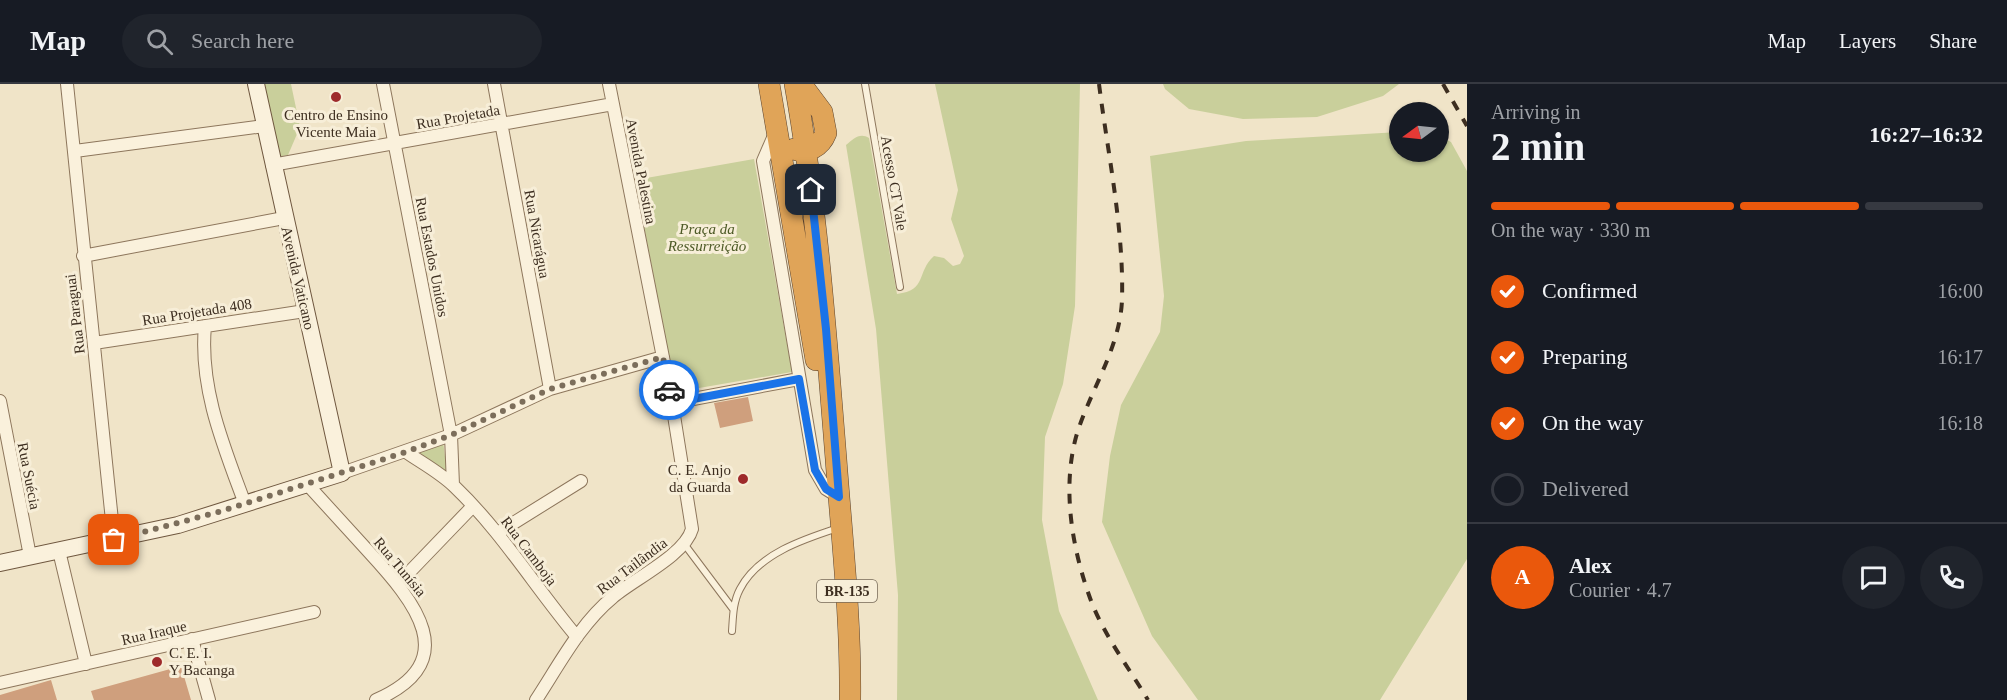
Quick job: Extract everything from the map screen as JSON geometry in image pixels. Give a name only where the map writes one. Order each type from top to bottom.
[{"type":"highway","name":"BR-135","points":[[769,84],[838,489]]},
{"type":"highway","points":[[775,84],[784,137],[796,150],[806,151],[824,139],[826,126],[822,112],[801,84]]},
{"type":"highway","name":"BR-135","points":[[795,84],[806,151],[826,329],[850,661],[850,700]]},
{"type":"street","name":"Rua Paraguai","points":[[67,84],[114,540]]},
{"type":"street","name":"Avenida Vaticano","points":[[256,84],[272,165],[342,472]]},
{"type":"street","name":"Rua Estados Unidos","points":[[383,84],[451,435]]},
{"type":"street","name":"Rua Nicarágua","points":[[494,84],[550,389]]},
{"type":"street","name":"Avenida Palestina","points":[[609,84],[693,522],[691,535],[685,545]]},
{"type":"street","name":"Rua Projetada","points":[[272,165],[613,104]]},
{"type":"street","points":[[75,151],[264,126]]},
{"type":"street","points":[[777,130],[763,161],[799,379],[815,470],[826,489],[838,489]]},
{"type":"street","points":[[83,256],[284,218]]},
{"type":"street","name":"Rua Projetada 408","points":[[94,344],[305,311]]},
{"type":"street","points":[[205,326],[204,358],[209,393],[244,504]]},
{"type":"street","points":[[0,563],[114,540],[244,504],[406,452],[451,435],[550,389],[663,357]]},
{"type":"street","points":[[672,403],[799,379]]},
{"type":"street","name":"Rua Suécia","points":[[0,401],[30,556]]},
{"type":"street","points":[[451,435],[453,485]]},
{"type":"street","name":"Rua Camboja","points":[[406,452],[453,485],[499,532],[539,590],[577,637]]},
{"type":"street","points":[[499,532],[581,481]]},
{"type":"street","name":"Rua Tunísia","points":[[307,484],[398,584],[416,609],[423,626],[425,647],[420,663],[411,677],[392,693],[376,700]]},
{"type":"street","points":[[398,584],[473,506]]},
{"type":"street","name":"Rua Tailândia","points":[[536,700],[577,637],[614,596],[685,545]]},
{"type":"street","points":[[59,551],[86,664]]},
{"type":"street","name":"Rua Iraque","points":[[0,684],[314,612]]},
{"type":"street","points":[[192,639],[209,700]]},
{"type":"lane","name":"Acesso CT Vale","points":[[865,84],[900,287]]},
{"type":"lane","points":[[732,631],[733,609],[739,590],[746,580],[768,560],[800,540],[841,527]]},
{"type":"lane","points":[[685,545],[733,609]]},
{"type":"green space","points":[[261,84],[291,84],[300,127],[288,155],[277,157]]},
{"type":"green space","points":[[935,84],[1080,84],[1075,306],[1063,384],[1045,437],[1042,520],[1059,611],[1098,700],[897,700],[898,595],[876,329],[846,145],[860,136],[869,138],[897,294],[907,292],[918,284],[925,268],[934,256],[944,258],[953,266],[960,264],[964,256],[951,219],[958,190]]},
{"type":"green space","points":[[1163,84],[1399,84],[1383,96],[1317,117],[1243,119],[1189,109],[1165,89]]},
{"type":"green space","points":[[1389,133],[1389,162],[1449,162],[1449,141],[1467,171],[1467,559],[1380,700],[1198,700],[1152,636],[1102,522],[1110,456],[1121,405],[1160,332],[1164,296],[1150,156],[1246,141]]},
{"type":"green space","name":"Praça da Ressurreição","points":[[754,159],[792,372],[676,392],[635,180]]},
{"type":"green space","points":[[443,441],[447,472],[415,451]]},
{"type":"building","points":[[748,397],[753,421],[720,428],[714,403]]},
{"type":"building","points":[[181,666],[191,700],[94,700],[91,691]]},
{"type":"building","points":[[51,680],[57,700],[0,700],[0,695]]},
{"type":"railway","points":[[1099,84],[1121,246],[1122,300],[1116,336],[1076,437],[1070,477],[1071,518],[1078,559],[1095,611],[1148,700]]},
{"type":"railway","points":[[1443,84],[1467,126]]},
{"type":"way so far","points":[[114,540],[178,525],[406,452],[451,435],[513,404],[550,389],[663,357],[669,390]]},
{"type":"place","name":"Centro de Ensino Vicente Maia","points":[[336,97]]},
{"type":"place","name":"C. E. Anjo da Guarda","points":[[743,479]]},
{"type":"place","name":"C. E. I. Y Bacanga","points":[[157,662]]},
{"type":"route","points":[[669,390],[672,403],[799,379],[815,470],[826,489],[839,497],[826,329],[811,190]]}]
